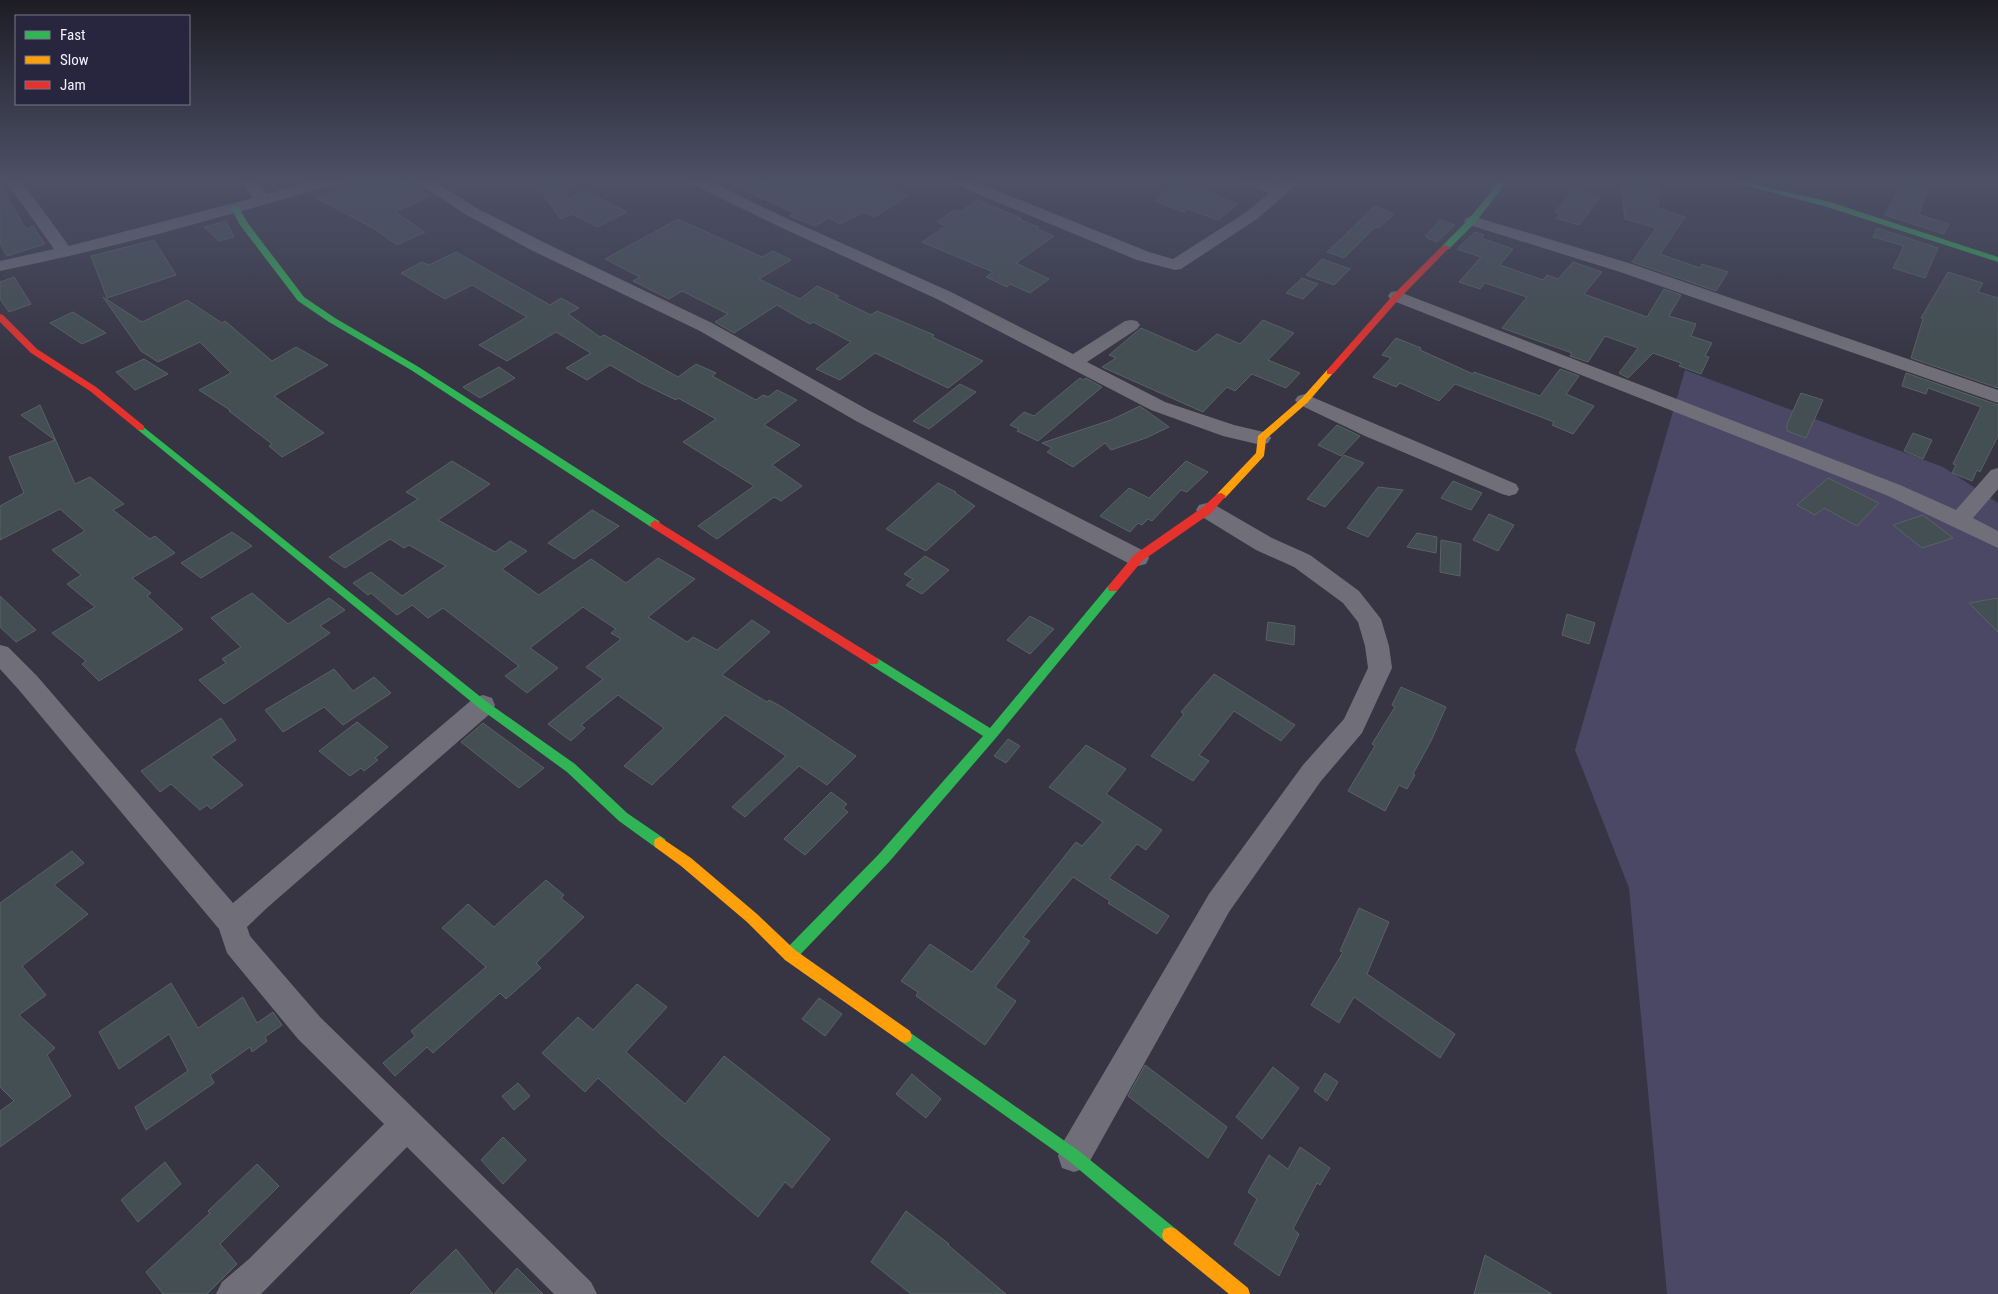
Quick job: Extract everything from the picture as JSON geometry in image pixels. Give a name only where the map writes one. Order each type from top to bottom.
[{"type":"street","points":[[55,239],[65,252]]},
{"type":"street","points":[[0,266],[114,239]]},
{"type":"street","points":[[256,239],[301,299],[332,320],[414,368],[626,506],[990,734]]},
{"type":"street","points":[[527,239],[706,327],[863,416],[1138,558]]},
{"type":"street","points":[[820,239],[945,296],[1158,406],[1230,431],[1260,438]]},
{"type":"street","points":[[1106,239],[1143,256],[1175,265],[1215,239]]},
{"type":"street","points":[[1260,438],[1306,400],[1396,296],[1453,239]]},
{"type":"street","points":[[1532,239],[1626,268],[1998,397]]},
{"type":"street","points":[[1935,239],[1998,260]]},
{"type":"street","points":[[1396,296],[1892,490],[1998,540]]},
{"type":"street","points":[[0,317],[34,351],[101,395],[448,674],[483,705],[571,768],[623,817],[686,862],[752,918],[790,955],[1074,1156],[1242,1294]]},
{"type":"street","points":[[1074,362],[1131,325]]},
{"type":"street","points":[[1306,400],[1372,431],[1509,489]]},
{"type":"street","points":[[790,955],[884,858],[1138,558],[1207,510],[1261,454],[1260,438]]},
{"type":"street","points":[[1959,520],[1998,475]]},
{"type":"street","points":[[1074,1156],[1218,902],[1312,773],[1353,726],[1380,668],[1377,646],[1369,619],[1351,597],[1302,561],[1264,544],[1207,510]]},
{"type":"street","points":[[0,654],[28,684],[232,923],[237,943],[309,1028],[579,1294]]},
{"type":"street","points":[[232,923],[258,898],[483,705]]},
{"type":"street","points":[[234,1294],[261,1271],[406,1124]]},
{"type":"shaded area","points":[[1685,370],[1943,467],[1998,503],[1998,1294],[1667,1294],[1629,888],[1575,750]]},
{"type":"building","points":[[0,239],[42,239],[45,244],[7,256],[0,244]]},
{"type":"building","points":[[389,239],[409,239],[397,245]]},
{"type":"building","points":[[641,239],[723,239],[762,257],[773,251],[791,260],[759,279],[800,299],[817,286],[839,296],[836,298],[871,315],[877,311],[934,335],[932,337],[983,361],[948,388],[875,353],[840,380],[816,369],[851,342],[813,322],[810,324],[777,305],[734,333],[715,322],[728,314],[682,291],[669,299],[633,281],[640,277],[605,259]]},
{"type":"building","points":[[926,239],[1049,239],[1016,263],[1049,279],[1030,293],[1010,284],[1007,287],[986,277],[993,272],[922,242]]},
{"type":"building","points":[[1340,239],[1363,239],[1344,258],[1327,252]]},
{"type":"building","points":[[1467,239],[1485,239],[1513,249],[1500,265],[1543,280],[1547,275],[1558,279],[1573,262],[1602,272],[1584,294],[1647,317],[1664,289],[1681,295],[1669,316],[1696,324],[1691,336],[1712,343],[1705,356],[1709,357],[1701,374],[1679,366],[1681,363],[1653,353],[1628,378],[1619,373],[1638,348],[1605,336],[1588,362],[1570,356],[1572,353],[1502,328],[1527,297],[1485,283],[1480,289],[1459,282],[1481,257],[1457,249]]},
{"type":"building","points":[[1648,239],[1670,239],[1660,254],[1700,268],[1702,264],[1728,272],[1716,291],[1632,262]]},
{"type":"building","points":[[1881,239],[1912,239],[1938,248],[1925,278],[1893,268],[1904,246]]},
{"type":"building","points":[[154,240],[176,275],[107,298],[91,256]]},
{"type":"building","points":[[456,252],[550,305],[561,298],[579,308],[568,314],[600,337],[604,335],[678,377],[696,364],[716,373],[712,376],[756,400],[763,395],[768,397],[777,390],[797,400],[764,425],[800,445],[772,465],[802,486],[781,501],[774,497],[717,539],[698,526],[754,486],[683,442],[716,419],[678,398],[676,400],[641,383],[610,365],[587,380],[566,368],[591,353],[556,332],[507,361],[479,345],[527,317],[472,285],[445,299],[401,273],[422,262],[429,265]]},
{"type":"building","points":[[1322,259],[1350,269],[1334,285],[1306,275]]},
{"type":"building","points":[[1948,272],[1983,283],[1978,292],[1998,298],[1998,388],[1911,358],[1923,319],[1921,318]]},
{"type":"building","points":[[14,277],[31,304],[9,312],[0,299],[0,282]]},
{"type":"building","points":[[1302,278],[1318,284],[1303,299],[1286,293]]},
{"type":"building","points":[[103,297],[142,322],[187,300],[222,323],[225,321],[272,361],[296,347],[328,365],[274,396],[324,433],[282,457],[269,446],[272,444],[230,410],[199,390],[231,373],[200,342],[158,362],[141,351]]},
{"type":"building","points":[[73,312],[106,333],[82,344],[50,323]]},
{"type":"building","points":[[1263,320],[1294,333],[1268,360],[1300,373],[1286,388],[1252,374],[1235,391],[1227,387],[1203,412],[1102,367],[1116,358],[1109,355],[1141,328],[1196,352],[1217,334],[1240,344]]},
{"type":"building","points":[[1396,338],[1421,348],[1420,350],[1473,374],[1474,372],[1540,396],[1560,369],[1579,376],[1566,394],[1594,406],[1573,434],[1552,425],[1554,422],[1455,384],[1439,401],[1400,383],[1396,387],[1373,377],[1391,358],[1382,355]]},
{"type":"building","points":[[144,359],[168,374],[135,390],[116,372]]},
{"type":"building","points":[[499,367],[515,378],[480,398],[463,387]]},
{"type":"building","points":[[1906,373],[1998,405],[1998,436],[1980,472],[1977,470],[1972,481],[1952,473],[1956,465],[1953,464],[1981,407],[1928,388],[1926,394],[1902,386]]},
{"type":"building","points":[[1080,378],[1083,380],[1086,378],[1102,387],[1038,441],[1017,431],[1019,429],[1010,425],[1024,412],[1034,416]]},
{"type":"building","points":[[960,384],[976,392],[929,429],[913,421]]},
{"type":"building","points":[[1801,393],[1823,400],[1806,438],[1787,431],[1787,424]]},
{"type":"building","points":[[40,405],[75,484],[90,477],[124,504],[113,510],[150,539],[155,536],[175,553],[132,578],[151,593],[147,596],[183,629],[99,681],[82,664],[86,661],[52,633],[95,607],[67,584],[81,575],[52,550],[85,531],[60,509],[0,540],[0,506],[24,493],[9,457],[55,440],[21,415]]},
{"type":"building","points":[[1140,406],[1169,427],[1146,438],[1111,450],[1105,443],[1073,467],[1047,452],[1052,448],[1042,443],[1111,420]]},
{"type":"building","points":[[1337,425],[1360,436],[1341,456],[1318,445]]},
{"type":"building","points":[[1913,433],[1932,440],[1923,459],[1904,451]]},
{"type":"building","points":[[1344,455],[1364,463],[1325,507],[1307,499]]},
{"type":"building","points":[[452,461],[490,484],[438,520],[495,552],[510,541],[527,551],[502,569],[539,595],[591,559],[626,583],[658,558],[695,579],[648,617],[687,642],[693,637],[717,650],[752,620],[770,632],[722,675],[767,702],[769,700],[782,707],[856,756],[827,785],[799,766],[745,817],[732,807],[786,756],[725,715],[652,785],[624,766],[664,728],[618,695],[581,725],[585,728],[571,741],[548,724],[603,679],[586,667],[621,639],[611,633],[616,629],[583,607],[530,648],[558,668],[527,693],[505,676],[519,666],[443,608],[428,618],[412,605],[397,615],[371,593],[368,595],[353,583],[371,572],[402,596],[446,566],[409,545],[404,548],[390,539],[345,568],[329,557],[418,499],[406,492]]},
{"type":"building","points":[[1186,461],[1208,472],[1187,492],[1181,490],[1152,521],[1148,519],[1142,525],[1138,523],[1130,532],[1100,516],[1129,488],[1149,498]]},
{"type":"building","points":[[1828,478],[1879,503],[1857,526],[1824,508],[1815,515],[1797,505]]},
{"type":"building","points":[[1453,481],[1482,493],[1471,510],[1441,498]]},
{"type":"building","points":[[938,483],[956,492],[975,506],[926,551],[886,529]]},
{"type":"building","points":[[1378,487],[1403,490],[1368,537],[1347,528]]},
{"type":"building","points":[[592,510],[619,526],[574,559],[548,543]]},
{"type":"building","points":[[1489,514],[1514,525],[1498,551],[1473,540]]},
{"type":"building","points":[[1923,515],[1953,538],[1922,548],[1893,525]]},
{"type":"building","points":[[232,532],[252,546],[201,578],[181,563]]},
{"type":"building","points":[[1417,533],[1437,537],[1436,553],[1407,547]]},
{"type":"building","points":[[1441,540],[1461,544],[1460,576],[1440,572]]},
{"type":"building","points":[[925,556],[949,570],[922,594],[906,585],[913,579],[904,574]]},
{"type":"building","points":[[252,593],[288,624],[329,598],[345,610],[320,626],[330,633],[224,704],[199,680],[226,663],[222,659],[241,647],[211,618]]},
{"type":"building","points":[[0,596],[36,630],[16,642],[0,627]]},
{"type":"building","points":[[1998,598],[1998,632],[1969,603]]},
{"type":"building","points":[[1567,614],[1595,623],[1589,644],[1562,635]]},
{"type":"building","points":[[1030,616],[1054,629],[1030,654],[1007,640]]},
{"type":"building","points":[[1268,622],[1295,626],[1294,645],[1266,640]]},
{"type":"building","points":[[334,669],[353,691],[374,677],[391,693],[343,725],[324,707],[283,732],[265,710]]},
{"type":"building","points":[[1214,674],[1295,725],[1281,741],[1234,711],[1199,755],[1209,761],[1193,781],[1151,756],[1184,714],[1181,712]]},
{"type":"building","points":[[1401,687],[1446,707],[1407,789],[1399,785],[1385,811],[1348,791],[1375,746],[1372,744],[1395,707],[1392,705]]},
{"type":"building","points":[[221,718],[236,740],[211,757],[243,785],[211,809],[207,805],[200,810],[171,784],[160,792],[141,771]]},
{"type":"building","points":[[357,722],[388,747],[375,758],[378,760],[364,771],[361,768],[350,776],[319,751]]},
{"type":"building","points":[[483,723],[544,768],[519,788],[461,742]]},
{"type":"building","points":[[1008,739],[1020,746],[1006,763],[994,756]]},
{"type":"building","points":[[1086,745],[1126,769],[1106,794],[1162,830],[1146,850],[1137,844],[1109,878],[1169,916],[1157,934],[1108,903],[1110,901],[1073,877],[1023,937],[1030,941],[995,987],[1016,1001],[985,1045],[916,996],[918,992],[901,981],[930,944],[972,972],[1076,842],[1082,846],[1103,822],[1049,787]]},
{"type":"building","points":[[831,792],[847,804],[843,808],[848,812],[805,855],[784,839]]},
{"type":"building","points":[[72,851],[84,863],[54,885],[88,914],[22,966],[46,995],[19,1015],[55,1048],[47,1055],[71,1096],[0,1147],[0,1111],[14,1101],[0,1087],[0,903]]},
{"type":"building","points":[[546,880],[564,895],[561,898],[584,917],[536,963],[541,968],[506,999],[500,993],[433,1053],[427,1047],[395,1076],[383,1063],[415,1036],[411,1031],[486,967],[442,928],[468,904],[494,927]]},
{"type":"building","points":[[1359,908],[1389,922],[1367,974],[1455,1034],[1440,1058],[1354,997],[1339,1023],[1311,1005],[1343,952],[1340,951]]},
{"type":"building","points":[[171,983],[198,1028],[243,997],[257,1023],[273,1012],[282,1025],[265,1037],[267,1041],[252,1052],[250,1047],[210,1075],[214,1083],[146,1130],[135,1107],[188,1071],[169,1034],[119,1069],[99,1032]]},
{"type":"building","points":[[637,984],[667,1007],[626,1052],[685,1104],[724,1056],[830,1139],[792,1188],[785,1182],[758,1217],[660,1134],[598,1078],[585,1092],[542,1053],[578,1017],[593,1030]]},
{"type":"building","points":[[819,998],[842,1014],[825,1036],[802,1019]]},
{"type":"building","points":[[1145,1065],[1227,1127],[1208,1158],[1128,1096]]},
{"type":"building","points":[[1273,1067],[1299,1088],[1262,1139],[1236,1117]]},
{"type":"building","points":[[1325,1073],[1338,1082],[1327,1101],[1314,1091]]},
{"type":"building","points":[[912,1074],[941,1099],[926,1118],[896,1094]]},
{"type":"building","points":[[518,1083],[530,1096],[514,1110],[502,1096]]},
{"type":"building","points":[[503,1137],[526,1160],[503,1184],[481,1160]]},
{"type":"building","points":[[1300,1147],[1330,1168],[1320,1185],[1317,1183],[1293,1229],[1299,1234],[1279,1276],[1234,1244],[1257,1199],[1248,1192],[1269,1155],[1288,1169]]},
{"type":"building","points":[[165,1162],[181,1184],[138,1222],[121,1200]]},
{"type":"building","points":[[257,1164],[279,1186],[220,1244],[237,1264],[207,1294],[163,1294],[146,1272],[210,1213],[208,1211]]},
{"type":"building","points":[[906,1211],[949,1244],[1006,1294],[911,1294],[871,1262]]},
{"type":"building","points":[[456,1249],[493,1294],[410,1294]]},
{"type":"building","points":[[1485,1255],[1552,1294],[1474,1294]]},
{"type":"building","points":[[517,1268],[543,1294],[494,1294]]},
{"type":"traffic: fast","points":[[256,239],[301,299],[332,320],[414,368],[655,524]]},
{"type":"traffic: fast","points":[[1446,247],[1454,239]]},
{"type":"traffic: fast","points":[[1935,239],[1998,260]]},
{"type":"traffic: fast","points":[[141,428],[483,705],[571,768],[623,817],[660,843]]},
{"type":"traffic: fast","points":[[790,955],[884,858],[991,735],[1113,588]]},
{"type":"traffic: fast","points":[[873,661],[991,735]]},
{"type":"traffic: fast","points":[[905,1036],[1074,1156],[1170,1235]]},
{"type":"traffic: slow","points":[[1221,496],[1261,454],[1261,438],[1305,400],[1330,372]]},
{"type":"traffic: slow","points":[[660,843],[686,862],[752,918],[790,955],[905,1036]]},
{"type":"traffic: slow","points":[[1170,1235],[1242,1294]]},
{"type":"traffic: jam","points":[[1330,372],[1397,296],[1446,247]]},
{"type":"traffic: jam","points":[[0,317],[34,351],[93,389],[141,428]]},
{"type":"traffic: jam","points":[[1113,588],[1138,558],[1207,510],[1221,496]]},
{"type":"traffic: jam","points":[[655,524],[873,661]]}]
